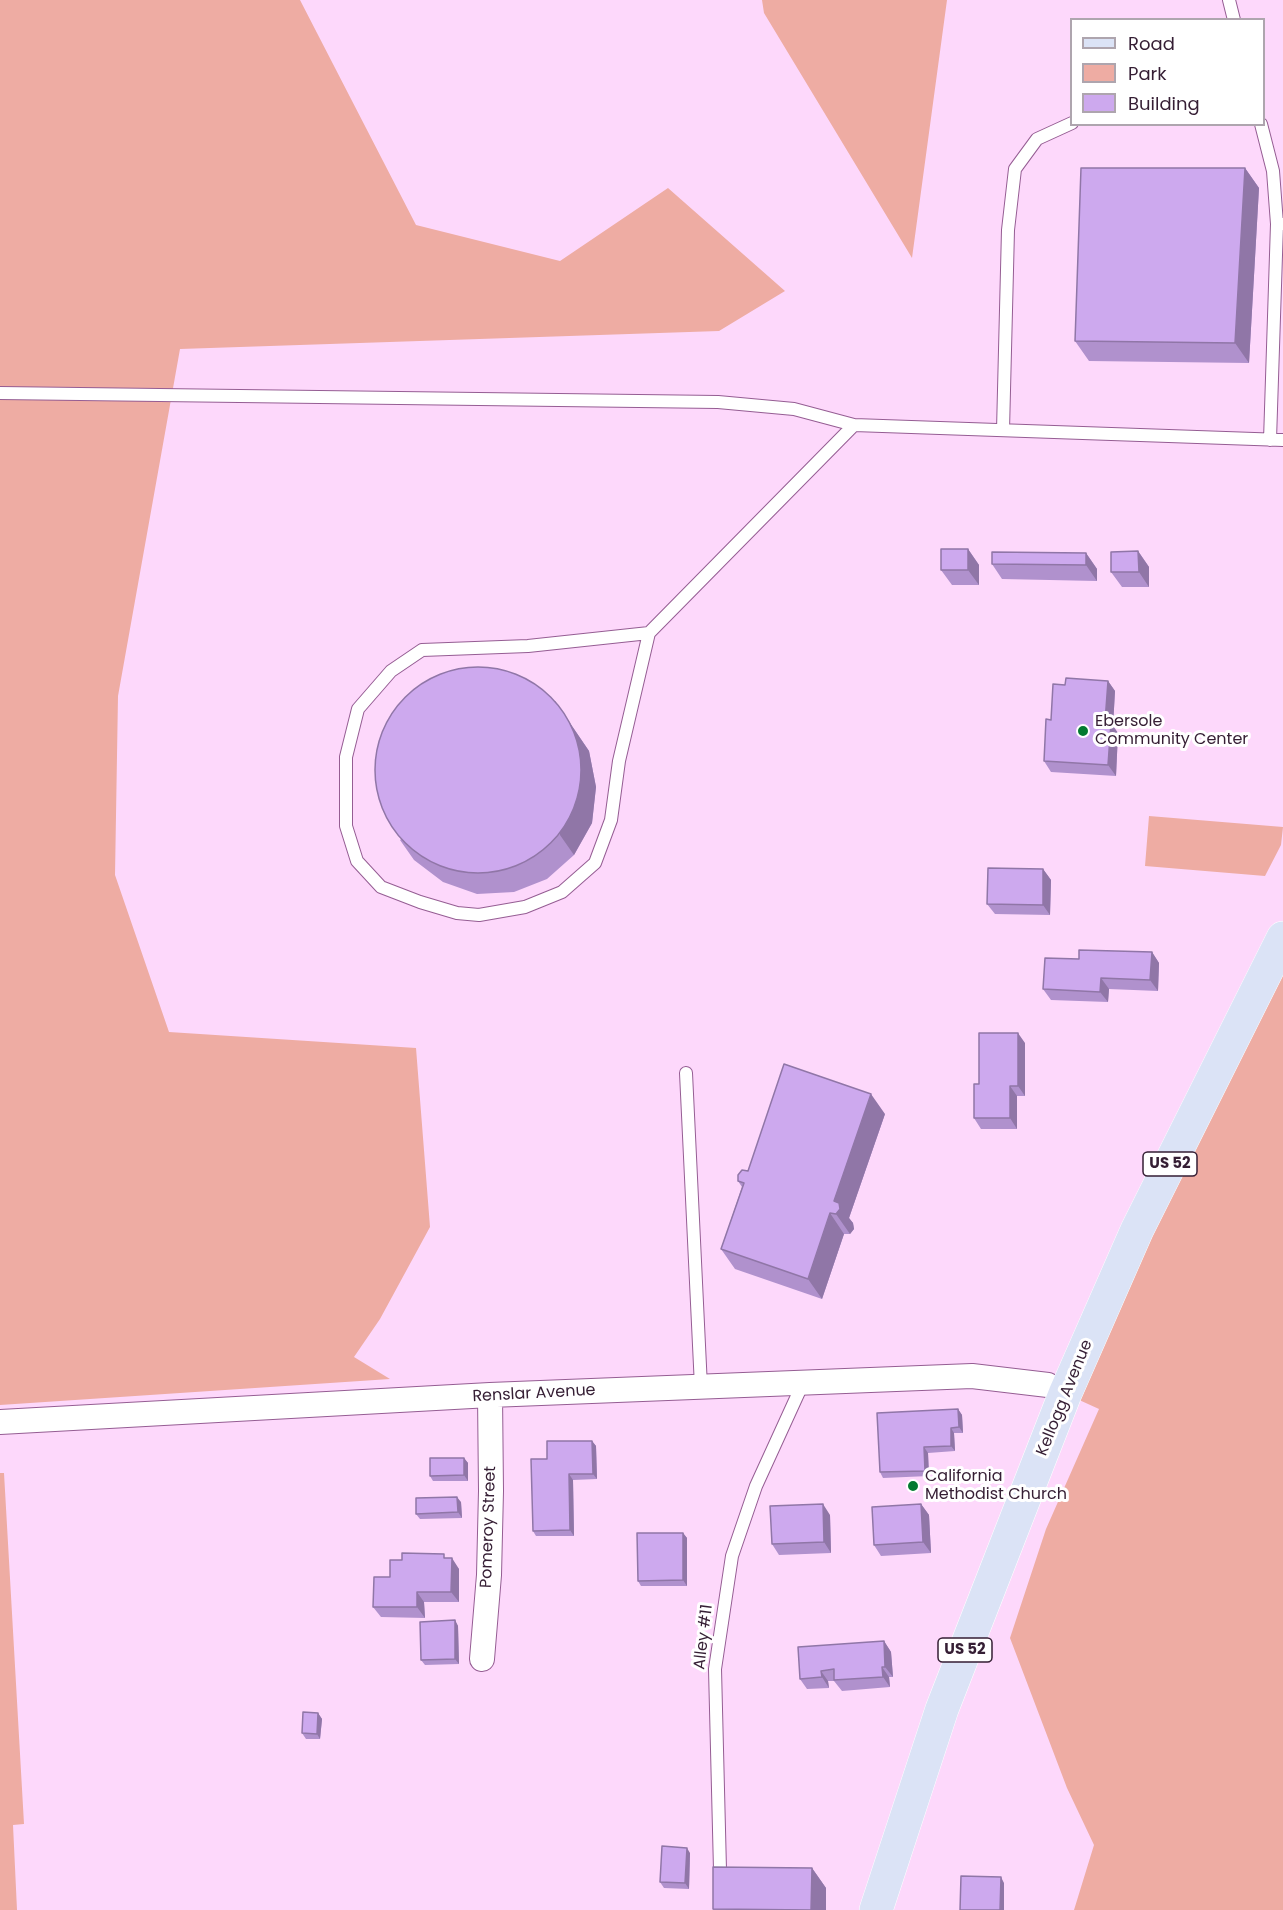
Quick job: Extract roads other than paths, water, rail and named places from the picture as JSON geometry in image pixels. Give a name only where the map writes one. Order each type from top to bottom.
[{"type":"main road","name":"Kellogg Avenue","points":[[876,1910],[942,1709],[1065,1394],[1137,1230],[1283,938]]},
{"type":"street","name":"Renslar Avenue","points":[[0,1422],[490,1395],[972,1377],[1048,1385],[1065,1394]]},
{"type":"street","name":"Pomeroy Street","points":[[482,1659],[489,1575],[490,1395]]},
{"type":"lane","points":[[1229,0],[1234,18]]},
{"type":"lane","points":[[1003,430],[1008,230],[1015,169],[1037,139],[1070,123]]},
{"type":"lane","points":[[1262,126],[1273,171],[1280,224],[1270,440]]},
{"type":"lane","points":[[0,393],[718,402],[794,410],[855,425],[1283,440]]},
{"type":"lane","points":[[649,633],[528,646],[422,650],[391,671],[358,709],[346,757],[346,826],[357,861],[381,887],[420,903],[457,913],[479,915],[525,907],[562,892],[595,863],[611,819],[619,761],[649,633],[855,425]]},
{"type":"lane","points":[[686,1073],[701,1387]]},
{"type":"lane","name":"Alley #11","points":[[721,1910],[715,1669],[732,1556],[756,1486],[804,1383]]},
{"type":"place","name":"Ebersole Community Center","points":[[1083,731]]},
{"type":"place","name":"California Methodist Church","points":[[913,1486]]}]
